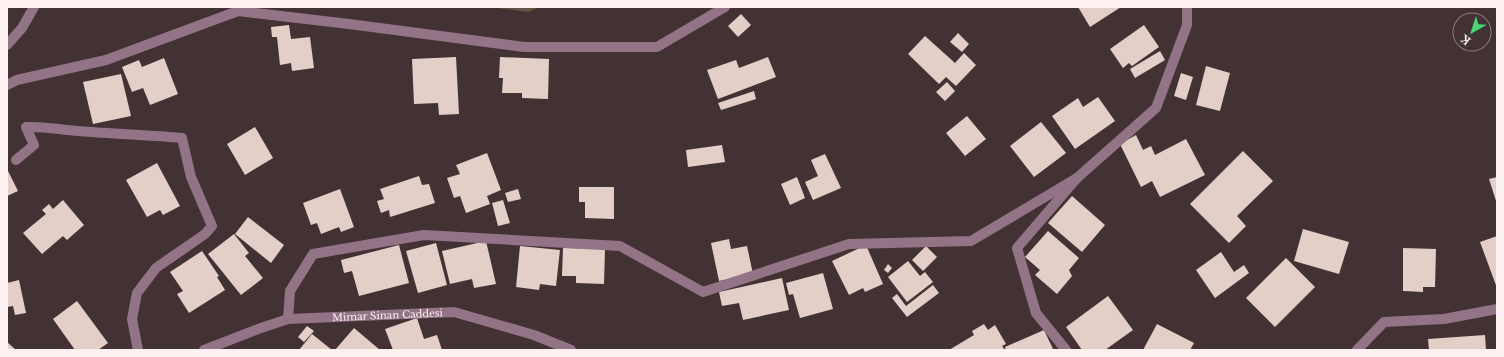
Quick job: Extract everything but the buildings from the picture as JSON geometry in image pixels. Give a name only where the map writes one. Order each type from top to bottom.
[{"type":"street","points":[[7,45],[22,28],[34,7]]},
{"type":"street","points":[[7,85],[17,80],[106,60],[238,12],[524,46],[657,47],[724,7]]},
{"type":"street","points":[[1066,350],[1036,313],[1016,248],[1077,178],[1156,108],[1187,26],[1187,7]]},
{"type":"street","points":[[16,160],[34,145],[26,127],[40,126],[78,131],[182,138],[191,177],[212,226],[205,234],[156,268],[136,293],[132,319],[138,350]]},
{"type":"street","points":[[288,319],[290,291],[313,254],[424,235],[620,246],[703,292],[849,244],[971,241],[1077,178]]},
{"type":"street","points":[[1357,350],[1384,322],[1444,319],[1497,310]]},
{"type":"street","name":"Mimar Sinan Caddesi","points":[[204,350],[288,319],[454,312],[534,335],[571,350]]},
{"type":"shaded area","points":[[490,7],[540,7],[528,12]]}]
